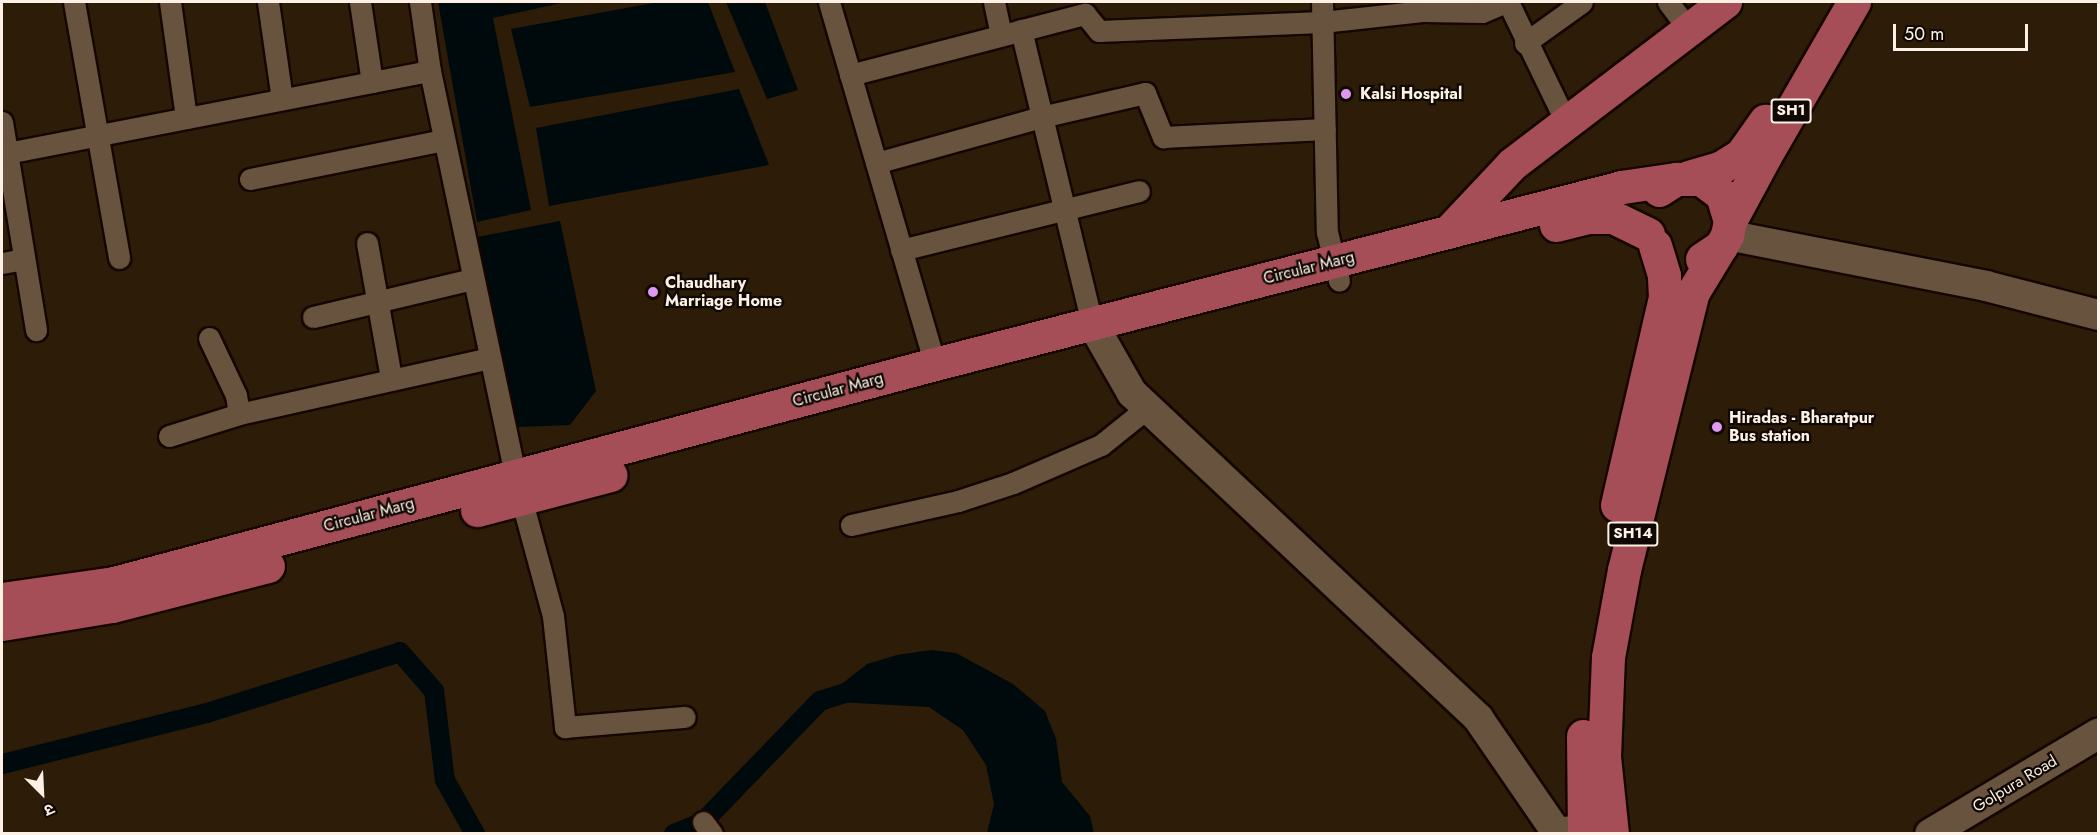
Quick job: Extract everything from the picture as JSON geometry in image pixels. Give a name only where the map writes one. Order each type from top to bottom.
[{"type":"main road","points":[[1449,232],[1512,164],[1725,2]]},
{"type":"main road","name":"SH1","points":[[1682,178],[1734,159],[1756,137],[1831,2]]},
{"type":"main road","name":"SH1","points":[[1726,234],[1854,2]]},
{"type":"main road","points":[[1682,178],[1713,186],[1722,195],[1726,234],[1700,260],[1675,260],[1651,240],[1647,213],[1654,195],[1682,178]]},
{"type":"main road","name":"Circular Marg","points":[[1336,271],[1449,232],[1622,188],[1682,178]]},
{"type":"main road","name":"Circular Marg","points":[[2,600],[114,583],[518,488],[1336,271],[1588,217],[1626,220],[1651,240]]},
{"type":"main road","name":"SH14","points":[[1598,830],[1608,657],[1614,625],[1693,292],[1726,234]]},
{"type":"main road","name":"SH14","points":[[1598,830],[1586,662],[1603,567],[1665,297],[1664,275],[1651,240]]},
{"type":"main road","name":"Circular Marg","points":[[2,624],[112,606],[935,364],[1098,333]]},
{"type":"street","points":[[74,2],[119,258]]},
{"type":"street","points":[[170,2],[186,118]]},
{"type":"street","points":[[268,2],[282,99]]},
{"type":"street","points":[[360,2],[372,82]]},
{"type":"street","points":[[420,2],[430,71],[518,488],[553,616],[565,727],[685,717]]},
{"type":"street","points":[[829,2],[935,364]]},
{"type":"street","points":[[994,2],[1011,33],[1041,117],[1098,333],[1132,393],[1478,718],[1557,832],[1598,830]]},
{"type":"street","points":[[850,75],[1011,33],[1063,10],[1084,14],[1099,31],[1322,12],[1426,6],[1482,12],[1507,2],[1566,122]]},
{"type":"street","points":[[1526,43],[1582,2]]},
{"type":"street","points":[[1668,2],[1688,29]]},
{"type":"street","points":[[1322,12],[1327,232],[1336,271]]},
{"type":"street","points":[[4,153],[430,71]]},
{"type":"street","points":[[876,163],[1041,117],[1145,93],[1163,137],[1325,129]]},
{"type":"street","points":[[2,122],[4,153],[36,330]]},
{"type":"street","points":[[250,179],[444,140]]},
{"type":"street","points":[[902,250],[1139,191]]},
{"type":"street","points":[[1726,234],[1986,286],[2098,315]]},
{"type":"street","points":[[367,243],[391,378]]},
{"type":"street","points":[[2,262],[24,259]]},
{"type":"street","points":[[313,317],[376,300],[473,279]]},
{"type":"street","points":[[209,338],[236,395],[239,414]]},
{"type":"street","points":[[169,436],[239,414],[391,378],[490,358]]},
{"type":"street","points":[[851,525],[958,501],[1013,483],[1101,445],[1147,408]]},
{"type":"street","name":"Golpura Road","points":[[1946,830],[2098,734]]},
{"type":"shaded area","points":[[438,2],[566,2],[493,18],[531,210],[477,222]]},
{"type":"shaded area","points":[[659,2],[708,2],[735,72],[530,107],[511,29]]},
{"type":"shaded area","points":[[726,2],[765,2],[798,90],[767,99]]},
{"type":"shaded area","points":[[739,89],[769,165],[549,206],[536,128]]},
{"type":"shaded area","points":[[560,221],[596,391],[570,425],[518,427],[472,238]]},
{"type":"shaded area","points":[[931,650],[956,653],[1013,684],[1045,711],[1056,739],[1062,782],[1090,816],[1094,833],[987,833],[994,804],[986,765],[963,730],[929,707],[820,701],[867,664],[897,655]]},
{"type":"waterway","points":[[2,764],[207,713],[400,652],[434,691],[445,780],[475,834]]},
{"type":"waterway","points":[[674,834],[703,822],[820,701],[845,693]]},
{"type":"place","name":"Kalsi Hospital","points":[[1346,94]]},
{"type":"place","name":"Chaudhary Marriage Home","points":[[653,292]]},
{"type":"place","name":"Hiradas - Bharatpur Bus station","points":[[1717,427]]}]
